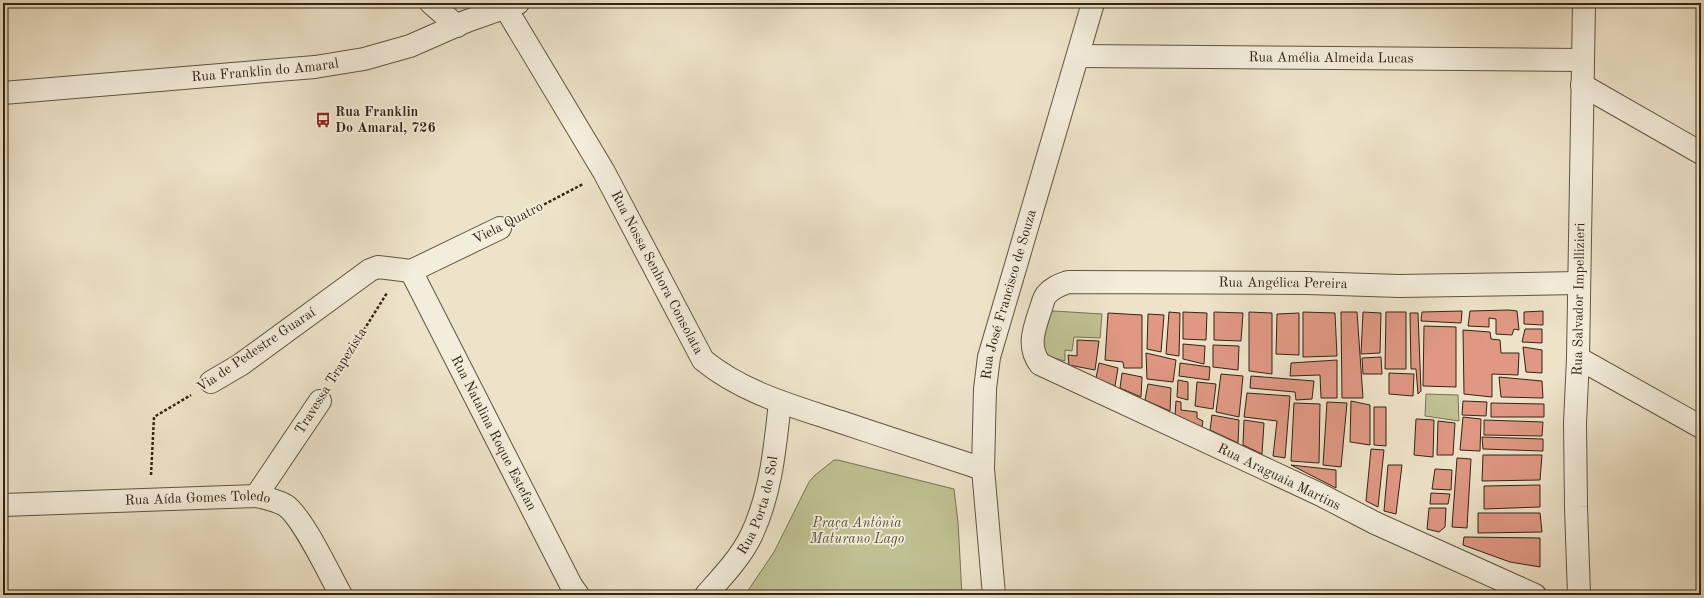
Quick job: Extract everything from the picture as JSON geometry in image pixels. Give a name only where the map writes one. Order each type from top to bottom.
[{"type":"street","points":[[431,3],[457,26]]},
{"type":"street","name":"Rua José Francisco de Souza","points":[[994,595],[983,469],[985,389],[989,357],[1093,3]]},
{"type":"street","name":"Rua Salvador Impellizieri","points":[[1579,595],[1575,424],[1578,358],[1584,3]]},
{"type":"street","name":"Rua Franklin do Amaral","points":[[3,93],[315,67],[357,60],[410,46],[512,5]]},
{"type":"street","name":"Rua Nossa Senhora Consolata","points":[[512,5],[604,172],[703,360],[719,373],[738,384],[780,402],[983,469]]},
{"type":"street","name":"Rua Amélia Almeida Lucas","points":[[1078,56],[1583,60]]},
{"type":"street","points":[[1582,85],[1701,153]]},
{"type":"street","name":"Viela Quatro","points":[[411,271],[500,228]]},
{"type":"street","name":"Via de Pedestre Guaraí","points":[[212,382],[240,365],[370,270],[378,267],[411,271]]},
{"type":"street","name":"Rua Natalina Roque Estefan","points":[[411,271],[571,586],[578,595]]},
{"type":"street","name":"Rua Angélica Pereira","points":[[1032,348],[1034,330],[1046,295],[1055,287],[1068,282],[1307,283],[1399,286],[1579,283]]},
{"type":"street","name":"Rua Araguaia Martins","points":[[1032,348],[1035,357],[1040,364],[1319,494],[1358,514],[1535,595]]},
{"type":"street","points":[[1578,358],[1701,427]]},
{"type":"street","name":"Travessa Trapezista","points":[[256,496],[320,401]]},
{"type":"street","name":"Rua Porta do Sol","points":[[706,595],[725,574],[750,538],[764,504],[771,476],[780,402]]},
{"type":"street","name":"Rua Aída Gomes Toledo","points":[[3,505],[256,496],[275,500],[286,506],[297,516],[341,595]]},
{"type":"path","name":"Viela Quatro","points":[[500,228],[604,172]]},
{"type":"path","name":"Travessa Trapezista","points":[[320,401],[385,294],[411,271]]},
{"type":"path","name":"Via de Pedestre Guaraí","points":[[150,500],[154,417],[212,382]]},
{"type":"green space","points":[[1054,311],[1102,314],[1100,338],[1074,337],[1072,351],[1065,350],[1065,361],[1047,356],[1039,347],[1046,314]]},
{"type":"green space","points":[[1426,394],[1458,395],[1459,421],[1425,416]]},
{"type":"green space","name":"Praça Antônia Maturano Lago","points":[[834,460],[954,489],[958,522],[962,595],[745,595],[774,552],[809,482],[814,476]]},
{"type":"building","points":[[1462,311],[1461,323],[1421,321],[1422,312]]},
{"type":"building","points":[[1470,311],[1517,311],[1519,330],[1514,329],[1512,335],[1496,334],[1496,319],[1489,318],[1489,327],[1468,326]]},
{"type":"building","points":[[1543,311],[1543,325],[1524,324],[1524,312]]},
{"type":"building","points":[[1169,312],[1180,313],[1179,356],[1166,354]]},
{"type":"building","points":[[1183,312],[1207,313],[1206,340],[1183,339]]},
{"type":"building","points":[[1214,312],[1243,313],[1241,341],[1214,340]]},
{"type":"building","points":[[1249,312],[1272,313],[1272,374],[1249,371]]},
{"type":"building","points":[[1303,312],[1335,313],[1337,356],[1303,357]]},
{"type":"building","points":[[1341,312],[1357,312],[1363,398],[1342,398]]},
{"type":"building","points":[[1363,312],[1381,313],[1380,353],[1361,354]]},
{"type":"building","points":[[1386,312],[1406,312],[1406,369],[1385,369]]},
{"type":"building","points":[[1108,313],[1142,315],[1142,368],[1124,368],[1123,362],[1105,360]]},
{"type":"building","points":[[1299,313],[1299,355],[1276,354],[1277,314]]},
{"type":"building","points":[[1410,313],[1418,313],[1421,391],[1418,394],[1416,369],[1411,369]]},
{"type":"building","points":[[1148,314],[1164,315],[1161,352],[1147,349]]},
{"type":"building","points":[[1424,326],[1456,327],[1456,387],[1423,386]]},
{"type":"building","points":[[1525,329],[1542,329],[1542,343],[1522,342]]},
{"type":"building","points":[[1463,330],[1490,332],[1491,339],[1500,340],[1501,353],[1519,353],[1518,375],[1492,374],[1492,397],[1464,394]]},
{"type":"building","points":[[1077,340],[1099,341],[1095,370],[1069,365],[1068,355],[1077,356]]},
{"type":"building","points":[[1183,344],[1205,346],[1204,364],[1183,359]]},
{"type":"building","points":[[1213,345],[1239,346],[1238,370],[1213,367]]},
{"type":"building","points":[[1523,347],[1542,350],[1542,373],[1526,372]]},
{"type":"building","points":[[1146,353],[1176,360],[1173,382],[1147,379]]},
{"type":"building","points":[[1381,357],[1382,374],[1363,374],[1362,358]]},
{"type":"building","points":[[1337,360],[1337,398],[1321,398],[1320,375],[1290,376],[1291,363]]},
{"type":"building","points":[[1099,363],[1118,368],[1115,386],[1096,378]]},
{"type":"building","points":[[1180,363],[1210,367],[1209,380],[1179,376]]},
{"type":"building","points":[[1122,373],[1142,377],[1141,397],[1120,388]]},
{"type":"building","points":[[1389,373],[1414,374],[1413,396],[1389,394]]},
{"type":"building","points":[[1221,374],[1243,376],[1239,417],[1216,412]]},
{"type":"building","points":[[1251,376],[1314,381],[1312,399],[1296,400],[1295,392],[1250,388]]},
{"type":"building","points":[[1499,377],[1542,381],[1543,398],[1501,397]]},
{"type":"building","points":[[1178,380],[1188,382],[1188,400],[1177,397]]},
{"type":"building","points":[[1197,382],[1216,384],[1213,409],[1195,406]]},
{"type":"building","points":[[1148,384],[1171,388],[1170,411],[1145,400]]},
{"type":"building","points":[[1247,393],[1290,396],[1285,458],[1273,456],[1277,421],[1244,417]]},
{"type":"building","points":[[1176,401],[1181,402],[1181,410],[1197,412],[1197,418],[1203,421],[1202,427],[1175,416]]},
{"type":"building","points":[[1351,401],[1370,405],[1370,445],[1350,442]]},
{"type":"building","points":[[1463,401],[1487,402],[1486,416],[1462,415]]},
{"type":"building","points":[[1327,402],[1347,403],[1341,467],[1323,465]]},
{"type":"building","points":[[1294,403],[1320,404],[1319,463],[1291,461]]},
{"type":"building","points":[[1491,403],[1544,404],[1544,417],[1491,417]]},
{"type":"building","points":[[1374,407],[1386,407],[1386,446],[1374,445]]},
{"type":"building","points":[[1212,415],[1239,420],[1238,443],[1210,430]]},
{"type":"building","points":[[1463,417],[1481,419],[1480,451],[1460,450]]},
{"type":"building","points":[[1416,419],[1434,420],[1433,457],[1414,455]]},
{"type":"building","points":[[1244,420],[1264,423],[1262,454],[1243,445]]},
{"type":"building","points":[[1484,420],[1543,422],[1542,436],[1484,435]]},
{"type":"building","points":[[1438,421],[1455,423],[1453,455],[1437,455]]},
{"type":"building","points":[[1482,437],[1543,439],[1543,451],[1483,449]]},
{"type":"building","points":[[1371,449],[1384,450],[1378,507],[1366,501]]},
{"type":"building","points":[[1483,455],[1542,455],[1540,480],[1482,481]]},
{"type":"building","points":[[1457,458],[1471,459],[1467,528],[1452,527]]},
{"type":"building","points":[[1291,465],[1336,470],[1336,488]]},
{"type":"building","points":[[1388,465],[1402,465],[1396,514],[1384,511]]},
{"type":"building","points":[[1435,469],[1452,470],[1451,490],[1432,489]]},
{"type":"building","points":[[1540,485],[1540,507],[1484,509],[1484,486]]},
{"type":"building","points":[[1431,493],[1450,494],[1448,504],[1430,504]]},
{"type":"building","points":[[1429,508],[1446,508],[1445,527],[1439,532],[1427,529]]},
{"type":"building","points":[[1478,513],[1540,513],[1542,532],[1478,533]]},
{"type":"building","points":[[1464,537],[1540,538],[1540,567],[1510,562],[1463,545]]},
{"type":"place","name":"Rua Franklin Do Amaral, 726","points":[[323,120]]}]
